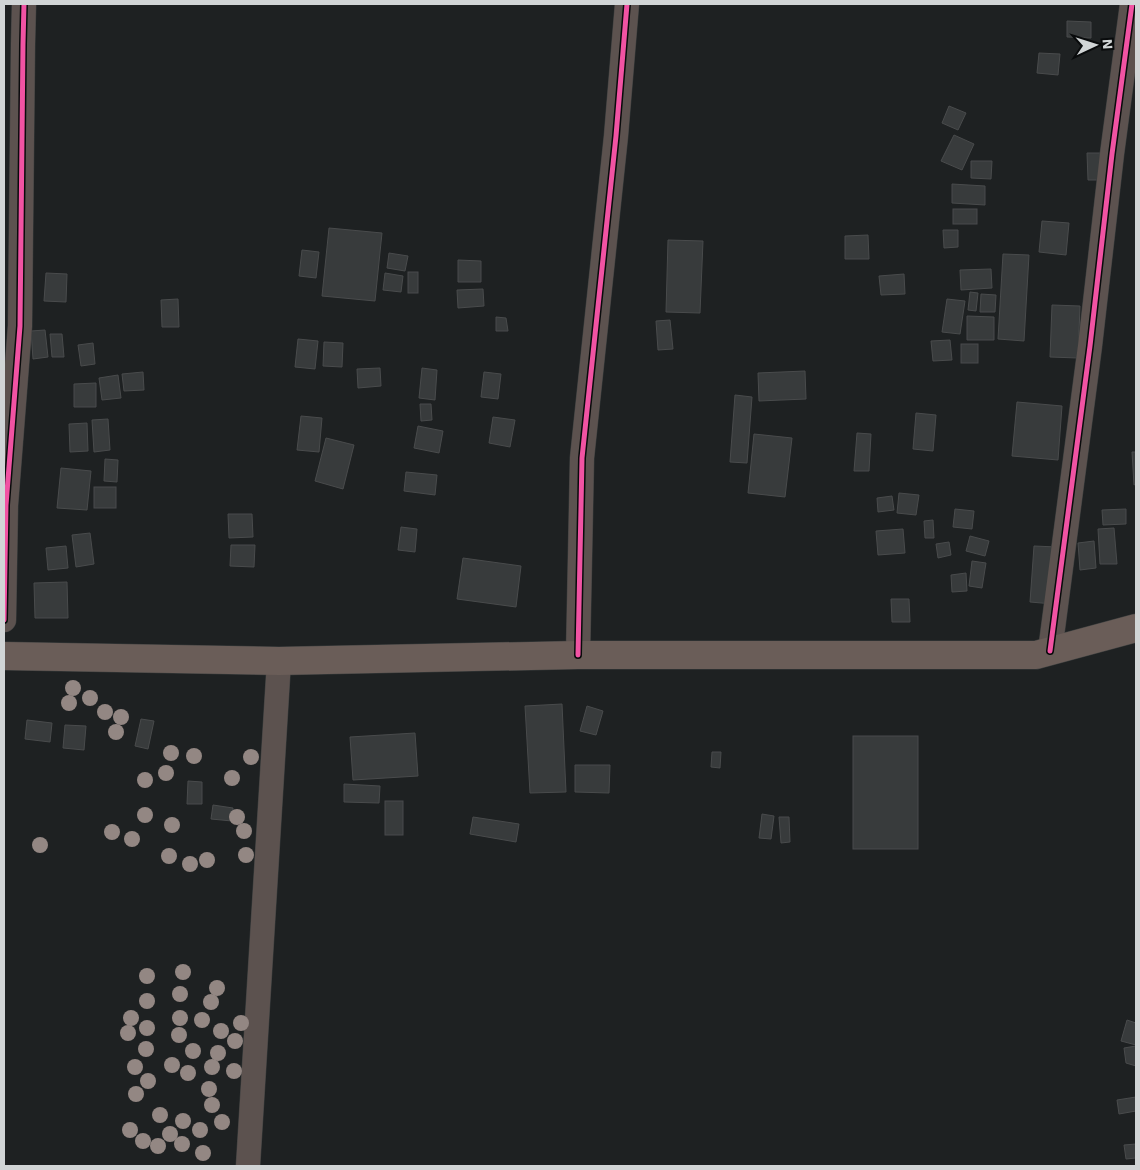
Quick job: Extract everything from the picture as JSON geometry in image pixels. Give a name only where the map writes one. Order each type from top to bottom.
[{"type":"main road","points":[[4,656],[279,661],[578,655],[1036,654],[1136,628]]},
{"type":"street","points":[[4,620],[6,505],[20,326],[22,44],[24,4]]},
{"type":"street","points":[[578,655],[582,458],[616,136],[626,4]]},
{"type":"street","points":[[1050,651],[1132,4]]},
{"type":"street","points":[[248,1166],[279,661]]},
{"type":"building","points":[[1067,21],[1091,22],[1091,38],[1067,37]]},
{"type":"building","points":[[1039,53],[1060,54],[1058,75],[1037,73]]},
{"type":"building","points":[[949,106],[966,113],[958,130],[942,123]]},
{"type":"building","points":[[954,135],[974,144],[962,170],[941,161]]},
{"type":"building","points":[[1087,153],[1100,153],[1100,180],[1088,180]]},
{"type":"building","points":[[971,161],[992,161],[991,179],[971,178]]},
{"type":"building","points":[[952,184],[985,186],[985,205],[952,203]]},
{"type":"building","points":[[953,209],[977,209],[977,224],[953,224]]},
{"type":"building","points":[[1042,221],[1069,223],[1066,255],[1039,252]]},
{"type":"building","points":[[329,228],[382,233],[375,301],[322,296]]},
{"type":"building","points":[[943,230],[958,230],[958,247],[944,248]]},
{"type":"building","points":[[868,235],[869,259],[845,259],[845,236]]},
{"type":"building","points":[[668,240],[703,241],[700,313],[666,312]]},
{"type":"building","points":[[302,250],[319,252],[316,278],[299,276]]},
{"type":"building","points":[[389,253],[408,256],[405,271],[387,268]]},
{"type":"building","points":[[1003,254],[1029,255],[1024,341],[998,339]]},
{"type":"building","points":[[458,260],[481,261],[481,282],[458,282]]},
{"type":"building","points":[[991,269],[992,288],[961,290],[960,270]]},
{"type":"building","points":[[408,272],[418,272],[418,293],[408,293]]},
{"type":"building","points":[[46,273],[67,274],[66,302],[44,301]]},
{"type":"building","points":[[385,273],[403,276],[401,292],[383,290]]},
{"type":"building","points":[[904,274],[905,294],[881,295],[879,276]]},
{"type":"building","points":[[483,289],[484,306],[458,308],[457,290]]},
{"type":"building","points":[[970,292],[978,293],[976,311],[968,310]]},
{"type":"building","points":[[981,294],[996,295],[995,312],[980,312]]},
{"type":"building","points":[[178,299],[179,327],[162,327],[161,300]]},
{"type":"building","points":[[947,299],[965,301],[960,334],[942,332]]},
{"type":"building","points":[[1052,305],[1080,306],[1078,358],[1050,357]]},
{"type":"building","points":[[967,316],[994,317],[994,340],[967,340]]},
{"type":"building","points":[[496,317],[506,318],[508,331],[496,331]]},
{"type":"building","points":[[670,320],[673,349],[658,350],[656,321]]},
{"type":"building","points":[[45,330],[48,357],[33,359],[31,331]]},
{"type":"building","points":[[50,334],[62,334],[64,357],[52,357]]},
{"type":"building","points":[[298,339],[318,341],[315,369],[295,367]]},
{"type":"building","points":[[950,340],[952,360],[933,361],[931,341]]},
{"type":"building","points":[[324,342],[343,343],[342,367],[323,366]]},
{"type":"building","points":[[93,343],[95,364],[81,366],[78,345]]},
{"type":"building","points":[[961,344],[978,344],[978,363],[961,363]]},
{"type":"building","points":[[380,368],[381,386],[358,388],[357,369]]},
{"type":"building","points":[[422,368],[437,370],[435,400],[419,398]]},
{"type":"building","points":[[805,371],[806,399],[759,401],[758,373]]},
{"type":"building","points":[[143,372],[144,390],[124,391],[122,374]]},
{"type":"building","points":[[484,372],[501,374],[498,399],[481,397]]},
{"type":"building","points":[[118,375],[121,398],[102,400],[99,378]]},
{"type":"building","points":[[96,383],[96,407],[74,407],[74,384]]},
{"type":"building","points":[[735,395],[752,397],[747,463],[730,462]]},
{"type":"building","points":[[1017,402],[1062,406],[1058,460],[1012,456]]},
{"type":"building","points":[[420,404],[431,404],[432,420],[421,421]]},
{"type":"building","points":[[916,413],[936,415],[933,451],[913,449]]},
{"type":"building","points":[[301,416],[322,418],[319,452],[297,450]]},
{"type":"building","points":[[493,417],[515,420],[510,447],[489,443]]},
{"type":"building","points":[[108,419],[110,450],[94,452],[92,420]]},
{"type":"building","points":[[87,423],[88,451],[70,452],[69,424]]},
{"type":"building","points":[[418,426],[443,431],[439,453],[414,448]]},
{"type":"building","points":[[857,433],[871,434],[869,471],[854,471]]},
{"type":"building","points":[[754,434],[792,438],[785,497],[748,493]]},
{"type":"building","points":[[326,438],[354,445],[343,489],[315,481]]},
{"type":"building","points":[[1132,452],[1136,452],[1136,484],[1134,485]]},
{"type":"building","points":[[105,459],[118,460],[117,482],[104,481]]},
{"type":"building","points":[[61,468],[91,471],[87,510],[57,508]]},
{"type":"building","points":[[406,472],[437,475],[435,495],[404,491]]},
{"type":"building","points":[[94,487],[116,487],[116,508],[94,508]]},
{"type":"building","points":[[899,493],[919,495],[916,515],[897,513]]},
{"type":"building","points":[[892,496],[894,510],[878,512],[877,498]]},
{"type":"building","points":[[955,509],[974,511],[972,529],[953,527]]},
{"type":"building","points":[[1126,509],[1126,524],[1103,525],[1102,510]]},
{"type":"building","points":[[228,514],[252,514],[253,537],[229,538]]},
{"type":"building","points":[[933,520],[934,538],[925,538],[924,521]]},
{"type":"building","points":[[401,527],[417,529],[415,552],[398,550]]},
{"type":"building","points":[[1114,528],[1117,564],[1100,564],[1098,529]]},
{"type":"building","points":[[903,529],[905,553],[878,555],[876,531]]},
{"type":"building","points":[[90,533],[94,564],[76,567],[72,535]]},
{"type":"building","points":[[970,536],[989,541],[985,556],[966,551]]},
{"type":"building","points":[[1094,541],[1096,568],[1080,570],[1078,543]]},
{"type":"building","points":[[949,542],[951,555],[938,558],[936,544]]},
{"type":"building","points":[[231,545],[255,545],[254,567],[230,566]]},
{"type":"building","points":[[66,546],[68,568],[48,570],[46,548]]},
{"type":"building","points":[[1034,546],[1057,547],[1053,604],[1030,602]]},
{"type":"building","points":[[463,558],[521,566],[516,607],[457,599]]},
{"type":"building","points":[[972,561],[986,563],[982,588],[969,586]]},
{"type":"building","points":[[966,573],[967,591],[952,592],[951,575]]},
{"type":"building","points":[[67,582],[68,618],[35,618],[34,583]]},
{"type":"building","points":[[891,599],[909,599],[910,622],[892,622]]},
{"type":"building","points":[[562,704],[566,792],[530,793],[525,706]]},
{"type":"building","points":[[587,706],[603,711],[596,735],[580,731]]},
{"type":"building","points":[[141,719],[154,721],[148,749],[135,746]]},
{"type":"building","points":[[27,720],[52,723],[50,742],[25,739]]},
{"type":"building","points":[[65,725],[86,726],[84,750],[63,748]]},
{"type":"building","points":[[415,733],[418,776],[353,780],[350,737]]},
{"type":"building","points":[[853,736],[918,736],[918,849],[853,849]]},
{"type":"building","points":[[712,752],[721,752],[720,768],[711,767]]},
{"type":"building","points":[[575,765],[610,765],[609,793],[575,792]]},
{"type":"building","points":[[188,781],[202,782],[202,804],[187,804]]},
{"type":"building","points":[[344,784],[380,786],[379,803],[344,802]]},
{"type":"building","points":[[385,801],[403,801],[403,835],[385,835]]},
{"type":"building","points":[[213,805],[233,808],[232,821],[211,819]]},
{"type":"building","points":[[762,814],[774,816],[771,839],[759,838]]},
{"type":"building","points":[[473,817],[519,824],[516,842],[470,834]]},
{"type":"building","points":[[779,817],[789,817],[790,842],[781,843]]},
{"type":"building","points":[[1127,1020],[1136,1023],[1136,1045],[1121,1041]]},
{"type":"building","points":[[1136,1046],[1136,1066],[1126,1063],[1124,1048]]},
{"type":"building","points":[[1136,1097],[1136,1111],[1119,1114],[1117,1100]]},
{"type":"building","points":[[1136,1144],[1136,1158],[1126,1159],[1124,1145]]},
{"type":"cycle path","points":[[4,620],[6,505],[20,326],[24,4]]},
{"type":"cycle path","points":[[578,655],[582,458],[616,136],[627,4]]},
{"type":"cycle path","points":[[1050,651],[1132,4]]}]
